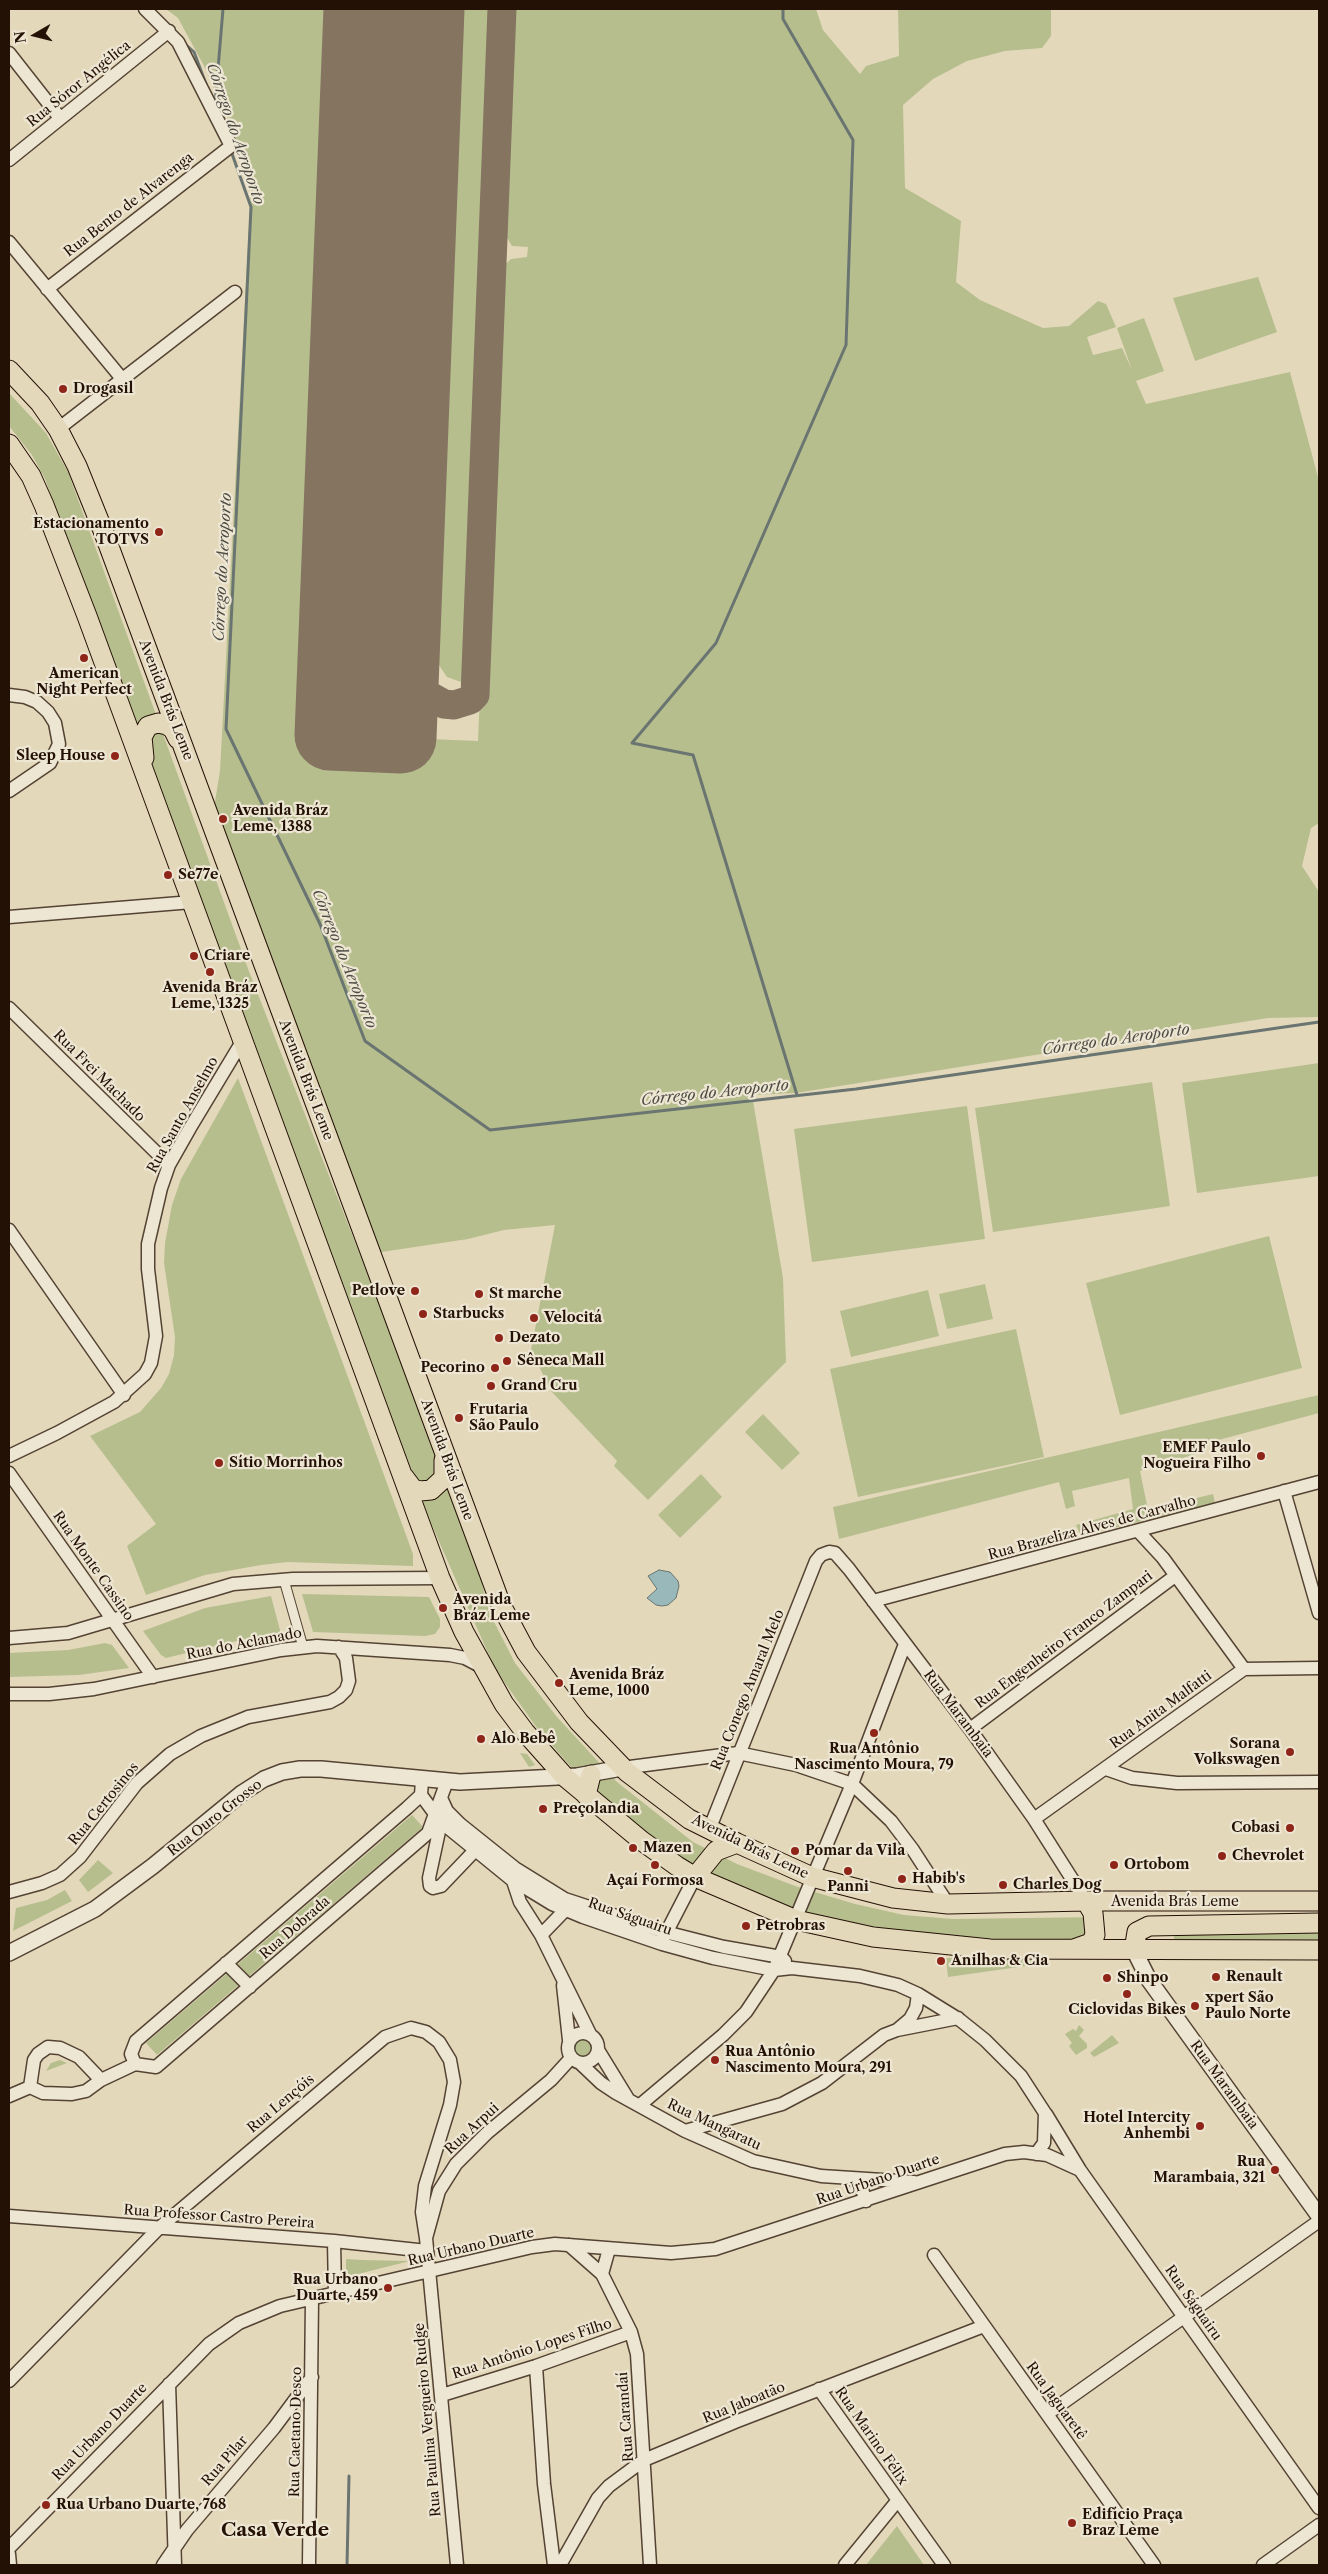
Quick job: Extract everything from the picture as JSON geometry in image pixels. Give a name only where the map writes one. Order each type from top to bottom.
[{"type":"main road","name":"Avenida Brás Leme","points":[[9,370],[40,403],[58,429],[77,466],[104,533],[489,1575],[514,1632],[545,1679],[579,1722],[622,1768],[654,1794],[709,1830],[812,1877],[893,1898],[948,1904],[1086,1901],[1319,1902]]},
{"type":"main road","points":[[9,444],[31,476],[44,505],[440,1578],[464,1632],[504,1704],[525,1732],[565,1777],[642,1841],[695,1876],[796,1920],[873,1937],[990,1949],[1319,1950]]},
{"type":"main road","points":[[148,786],[142,745],[145,728],[158,723],[173,729],[187,758]]},
{"type":"main road","points":[[401,1474],[408,1480],[413,1489],[420,1491],[431,1490],[444,1478],[445,1458]]},
{"type":"main road","points":[[586,1795],[591,1775]]},
{"type":"main road","points":[[695,1876],[716,1851],[737,1844]]},
{"type":"main road","points":[[1068,1950],[1087,1945],[1095,1935],[1094,1916],[1086,1901]]},
{"type":"main road","points":[[1134,1950],[1137,1932],[1149,1926],[1319,1923]]},
{"type":"street","points":[[145,9],[169,31]]},
{"type":"street","name":"Rua Sóror Angélica","points":[[9,160],[169,31]]},
{"type":"street","name":"Rua Bento de Alvarenga","points":[[47,289],[231,146],[184,53],[169,31]]},
{"type":"street","points":[[9,53],[60,118]]},
{"type":"street","points":[[9,242],[123,380]]},
{"type":"street","points":[[58,429],[235,292]]},
{"type":"street","points":[[9,695],[25,697],[37,702],[48,712],[55,723],[59,744],[50,763],[9,791]]},
{"type":"street","points":[[9,917],[192,902]]},
{"type":"street","name":"Rua Frei Machado","points":[[9,1008],[169,1165]]},
{"type":"street","name":"Rua Santo Anselmo","points":[[9,1456],[57,1434],[124,1395],[145,1374],[154,1350],[156,1336],[148,1269],[150,1226],[169,1165],[243,1040]]},
{"type":"street","points":[[9,1230],[124,1395]]},
{"type":"street","name":"Rua Monte Cassino","points":[[9,1473],[153,1677]]},
{"type":"street","name":"Rua Brazeliza Alves de Carvalho","points":[[873,1601],[1139,1532],[1319,1482]]},
{"type":"street","points":[[1284,1491],[1317,1596],[1319,1613]]},
{"type":"street","points":[[1139,1532],[1156,1550],[1244,1669],[1319,1668]]},
{"type":"street","name":"Rua Marambaia","points":[[816,1561],[825,1552],[835,1553],[970,1729],[1034,1819],[1086,1901]]},
{"type":"street","name":"Rua Conego Amaral Melo","points":[[709,1830],[738,1753],[816,1561]]},
{"type":"street","name":"Rua Engenheiro Franco Zampari","points":[[970,1729],[1175,1576]]},
{"type":"street","points":[[9,1638],[68,1633],[233,1584],[284,1580],[440,1578]]},
{"type":"street","points":[[284,1580],[303,1648]]},
{"type":"street","points":[[634,2102],[723,2036],[746,2012],[774,1970],[852,1784],[905,1644]]},
{"type":"street","name":"Rua do Aclamado","points":[[9,1694],[50,1694],[94,1689],[281,1650],[303,1648],[339,1647],[450,1654],[464,1658],[484,1668]]},
{"type":"street","name":"Rua Certosinos","points":[[9,1892],[42,1884],[60,1875],[80,1856],[137,1783],[170,1754],[202,1736],[248,1717],[318,1704],[339,1697],[346,1690],[349,1681],[346,1658],[339,1647]]},
{"type":"street","name":"Rua Anita Malfatti","points":[[1034,1819],[1244,1669]]},
{"type":"street","points":[[622,1768],[738,1753],[796,1765],[852,1784],[891,1821],[914,1850],[948,1904]]},
{"type":"street","name":"Rua Ouro Grosso","points":[[9,1953],[95,1909],[119,1893],[219,1811],[264,1779],[300,1769],[321,1769],[446,1781],[565,1777],[591,1775],[622,1768]]},
{"type":"street","points":[[1106,1769],[1132,1778],[1177,1783],[1319,1782]]},
{"type":"street","points":[[421,1795],[422,1780]]},
{"type":"street","name":"Rua Dobrada","points":[[30,2086],[43,2092],[72,2094],[86,2091],[101,2080],[135,2064],[156,2067],[428,1833],[438,1818],[446,1781]]},
{"type":"street","name":"Rua Dobrada","points":[[135,2064],[131,2054],[136,2041],[421,1795]]},
{"type":"street","name":"Rua Ságuairu","points":[[421,1795],[438,1818],[479,1846],[514,1874],[569,1906],[663,1938],[713,1958],[774,1970],[792,1968],[874,1979],[898,1985],[918,1994],[958,2018],[985,2040],[1015,2070],[1045,2113],[1080,2170],[1319,2508]]},
{"type":"street","name":"Rua Ságuairu","points":[[441,1798],[450,1815],[479,1846]]},
{"type":"street","points":[[438,1818],[428,1878],[430,1886],[434,1888],[441,1886],[479,1846]]},
{"type":"street","points":[[514,1874],[520,1902],[541,1936],[562,1978],[590,2034],[595,2038],[598,2050],[592,2060],[576,2061],[568,2052],[569,2040],[562,1978]]},
{"type":"street","points":[[663,1938],[695,1876]]},
{"type":"street","points":[[541,1936],[569,1906]]},
{"type":"street","name":"Rua Ságuairu","points":[[663,1938],[781,1957]]},
{"type":"street","name":"Rua Marambaia","points":[[1134,1950],[1139,1964],[1154,1987],[1319,2216]]},
{"type":"street","points":[[781,1957],[792,1968]]},
{"type":"street","points":[[226,1963],[250,1987]]},
{"type":"street","points":[[897,2030],[913,2013],[918,1994]]},
{"type":"street","points":[[685,2131],[782,2104],[822,2083],[884,2035],[897,2030],[958,2018]]},
{"type":"street","name":"Rua Lençóis","points":[[9,2381],[159,2228],[385,2037],[411,2028],[426,2032],[439,2042],[450,2060],[453,2074],[450,2105],[436,2146],[423,2197],[422,2212],[427,2245]]},
{"type":"street","points":[[569,2040],[578,2033],[590,2034]]},
{"type":"street","points":[[9,2096],[30,2086],[34,2060],[38,2054],[48,2048],[60,2048],[75,2055],[87,2063],[101,2080]]},
{"type":"street","name":"Rua Mangaratu","points":[[598,2050],[634,2102]]},
{"type":"street","name":"Rua Mangaratu","points":[[576,2061],[601,2083],[685,2131],[753,2161],[821,2176],[899,2180],[917,2183]]},
{"type":"street","name":"Rua Arpui","points":[[429,2272],[427,2245],[439,2191],[456,2164],[487,2133],[576,2061]]},
{"type":"street","points":[[1036,2154],[1044,2143],[1045,2113]]},
{"type":"street","name":"Rua Urbano Duarte","points":[[9,2548],[168,2384],[224,2332],[259,2314],[312,2299],[532,2247],[569,2245],[671,2253],[715,2249],[866,2201],[998,2155],[1024,2152],[1047,2155],[1080,2170]]},
{"type":"street","points":[[849,2178],[860,2184],[866,2201]]},
{"type":"street","name":"Rua Professor Castro Pereira","points":[[9,2216],[334,2241],[427,2245]]},
{"type":"street","points":[[1047,2414],[1319,2221]]},
{"type":"street","points":[[334,2241],[335,2294]]},
{"type":"street","name":"Rua Carandaí","points":[[569,2245],[602,2274],[631,2332],[637,2354],[650,2565]]},
{"type":"street","points":[[602,2274],[609,2249]]},
{"type":"street","name":"Rua Jaguaretê","points":[[934,2255],[1154,2565]]},
{"type":"street","name":"Rua Paulina Vergueiro Rudge","points":[[429,2272],[457,2565]]},
{"type":"street","name":"Rua Caetano Desco","points":[[309,2565],[312,2299]]},
{"type":"street","name":"Rua Jaboatão","points":[[560,2565],[598,2498],[609,2486],[644,2460],[819,2389],[984,2326]]},
{"type":"street","name":"Rua Antônio Lopes Filho","points":[[442,2394],[536,2366],[631,2332]]},
{"type":"street","points":[[536,2366],[544,2484],[554,2565]]},
{"type":"street","name":"Rua Pilar","points":[[163,2565],[187,2530],[274,2428],[312,2377]]},
{"type":"street","points":[[168,2384],[175,2565]]},
{"type":"street","name":"Rua Marino Félix","points":[[819,2389],[944,2565]]},
{"type":"street","points":[[846,2565],[898,2500]]},
{"type":"street","points":[[1263,2565],[1319,2525]]},
{"type":"street","points":[[9,2554],[10,2565]]},
{"type":"green space","points":[[166,9],[359,9],[331,735],[478,741],[498,271],[511,259],[527,257],[528,247],[512,246],[500,226],[508,9],[816,9],[823,30],[860,74],[866,66],[899,56],[898,9],[1051,9],[1051,36],[1042,48],[1005,51],[967,61],[933,79],[903,105],[905,188],[961,221],[956,282],[980,300],[1043,328],[1069,326],[1098,301],[1106,304],[1116,327],[1087,337],[1093,355],[1122,348],[1132,370],[1117,328],[1144,318],[1164,371],[1136,381],[1146,404],[1290,372],[1319,481],[1319,823],[1311,828],[1302,866],[1319,892],[1319,1017],[1268,1018],[796,1093],[752,1095],[783,1278],[786,1362],[648,1500],[614,1466],[617,1461],[551,1391],[531,1350],[555,1225],[504,1230],[468,1239],[375,1253],[213,814],[220,771],[251,188],[236,138],[203,64],[178,18]]},
{"type":"green space","points":[[429,9],[496,9],[470,670],[467,678],[461,682],[447,677],[415,630],[408,610],[407,592]]},
{"type":"green space","points":[[1258,277],[1277,332],[1195,361],[1173,298]]},
{"type":"green space","points":[[9,393],[46,433],[68,472],[250,974],[409,1380],[476,1559],[489,1612],[515,1663],[557,1717],[617,1782],[693,1842],[737,1864],[798,1887],[855,1904],[904,1915],[953,1919],[1103,1917],[1101,1944],[908,1936],[809,1914],[695,1869],[598,1798],[537,1728],[495,1669],[430,1521],[45,479],[32,455],[9,426]]},
{"type":"green space","points":[[1319,1063],[1319,1176],[1197,1193],[1182,1083]]},
{"type":"green space","points":[[238,1078],[413,1554],[413,1566],[288,1562],[205,1575],[146,1595],[127,1546],[156,1524],[90,1436],[140,1412],[161,1388],[169,1374],[174,1355],[175,1337],[164,1263],[165,1243],[172,1205],[181,1179]]},
{"type":"green space","points":[[1152,1082],[1170,1206],[993,1232],[975,1108]]},
{"type":"green space","points":[[967,1106],[985,1239],[812,1262],[794,1129]]},
{"type":"green space","points":[[1269,1236],[1302,1368],[1120,1415],[1086,1283]]},
{"type":"green space","points":[[985,1284],[993,1319],[947,1329],[939,1294]]},
{"type":"green space","points":[[928,1290],[939,1336],[851,1357],[840,1311]]},
{"type":"green space","points":[[1016,1329],[1044,1457],[858,1497],[830,1369]]},
{"type":"green space","points":[[1319,1395],[1319,1413],[1200,1445],[1202,1452],[1140,1471],[1148,1510],[1213,1494],[1215,1503],[1081,1536],[1076,1525],[1133,1509],[1129,1478],[1072,1491],[1075,1506],[1066,1509],[1059,1482],[839,1539],[833,1507]]},
{"type":"green space","points":[[763,1414],[800,1453],[782,1470],[745,1432]]},
{"type":"green space","points":[[701,1474],[722,1497],[680,1538],[658,1515]]},
{"type":"green space","points":[[302,1594],[429,1597],[440,1619],[440,1627],[435,1634],[425,1636],[313,1632]]},
{"type":"green space","points":[[271,1596],[281,1634],[249,1638],[166,1658],[161,1655],[143,1631],[205,1608]]},
{"type":"green space","points":[[105,1643],[112,1645],[129,1668],[79,1675],[9,1677],[9,1653],[68,1650]]},
{"type":"green space","points":[[520,1753],[527,1754],[535,1765],[529,1767]]},
{"type":"green space","points":[[412,1815],[423,1827],[157,2055],[146,2043]]},
{"type":"green space","points":[[98,1860],[113,1873],[88,1892],[79,1880]]},
{"type":"green space","points":[[65,1890],[72,1901],[13,1931],[16,1908],[47,1900]]},
{"type":"green space","points":[[1319,1929],[1319,1942],[1174,1943],[1174,1932]]},
{"type":"green space","points":[[946,1958],[1031,1960],[1033,1965],[948,1977]]},
{"type":"green space","points":[[1079,2025],[1084,2030],[1079,2036],[1087,2044],[1087,2048],[1076,2055],[1069,2046],[1072,2043],[1065,2034],[1073,2029],[1076,2031]]},
{"type":"green space","points":[[1112,2035],[1119,2043],[1094,2057],[1090,2053]]},
{"type":"green space","points":[[579,2037],[587,2037],[593,2043],[593,2051],[587,2057],[579,2057],[573,2051],[573,2043]]},
{"type":"green space","points":[[60,2060],[67,2063],[46,2071],[51,2063]]},
{"type":"green space","points":[[346,2259],[362,2260],[410,2261],[346,2277]]},
{"type":"green space","points":[[897,2526],[924,2565],[866,2565],[881,2546]]},
{"type":"water","points":[[659,1570],[670,1572],[678,1581],[679,1586],[676,1598],[668,1605],[656,1605],[647,1598],[657,1589],[648,1576]]},
{"type":"waterway","points":[[215,105],[223,9]]},
{"type":"waterway","points":[[783,9],[783,19],[853,140],[846,345],[716,643],[632,743],[693,755],[797,1095]]},
{"type":"waterway","name":"Córrego do Aeroporto","points":[[185,44],[194,52],[206,84]]},
{"type":"waterway","name":"Córrego do Aeroporto","points":[[231,151],[251,207],[226,729],[320,924],[365,1041],[490,1130],[856,1089],[1319,1022]]},
{"type":"waterway","points":[[347,2565],[349,2476]]},
{"type":"taxiway","points":[[369,568],[373,606],[377,621],[413,681],[426,694],[444,704],[454,705],[470,700],[475,695],[502,9]]},
{"type":"runway","points":[[359,9],[330,735],[401,738],[429,9]]},
{"type":"place","name":"Drogasil","points":[[63,389]]},
{"type":"place","name":"Estacionamento TOTVS","points":[[159,532]]},
{"type":"place","name":"American Night Perfect","points":[[84,658]]},
{"type":"place","name":"Sleep House","points":[[115,756]]},
{"type":"place","name":"Avenida Bráz Leme, 1388","points":[[223,819]]},
{"type":"place","name":"Se77e","points":[[168,875]]},
{"type":"place","name":"Criare","points":[[194,956]]},
{"type":"place","name":"Avenida Bráz Leme, 1325","points":[[210,972]]},
{"type":"place","name":"Petlove","points":[[415,1291]]},
{"type":"place","name":"St marche","points":[[479,1294]]},
{"type":"place","name":"Starbucks","points":[[423,1314]]},
{"type":"place","name":"Velocitá","points":[[534,1318]]},
{"type":"place","name":"Dezato","points":[[499,1338]]},
{"type":"place","name":"Sêneca Mall","points":[[507,1361]]},
{"type":"place","name":"Pecorino","points":[[495,1368]]},
{"type":"place","name":"Grand Cru","points":[[491,1386]]},
{"type":"place","name":"Frutaria São Paulo","points":[[459,1418]]},
{"type":"place","name":"EMEF Paulo Nogueira Filho","points":[[1261,1456]]},
{"type":"place","name":"Sítio Morrinhos","points":[[219,1463]]},
{"type":"place","name":"Avenida Bráz Leme","points":[[443,1608]]},
{"type":"place","name":"Avenida Bráz Leme, 1000","points":[[559,1683]]},
{"type":"place","name":"Rua Antônio Nascimento Moura, 79","points":[[874,1733]]},
{"type":"place","name":"Alo Bebê","points":[[481,1739]]},
{"type":"place","name":"Sorana Volkswagen","points":[[1290,1752]]},
{"type":"place","name":"Preçolandia","points":[[543,1809]]},
{"type":"place","name":"Cobasi","points":[[1290,1828]]},
{"type":"place","name":"Mazen","points":[[633,1848]]},
{"type":"place","name":"Pomar da Vila","points":[[795,1851]]},
{"type":"place","name":"Chevrolet","points":[[1222,1856]]},
{"type":"place","name":"Açaí Formosa","points":[[655,1865]]},
{"type":"place","name":"Ortobom","points":[[1114,1865]]},
{"type":"place","name":"Panni","points":[[848,1871]]},
{"type":"place","name":"Habib's","points":[[902,1879]]},
{"type":"place","name":"Charles Dog","points":[[1003,1885]]},
{"type":"place","name":"Petrobras","points":[[746,1926]]},
{"type":"place","name":"Anilhas & Cia","points":[[941,1961]]},
{"type":"place","name":"Renault","points":[[1216,1977]]},
{"type":"place","name":"Shinpo","points":[[1107,1978]]},
{"type":"place","name":"Ciclovidas Bikes","points":[[1127,1994]]},
{"type":"place","name":"xpert São Paulo Norte","points":[[1195,2006]]},
{"type":"place","name":"Rua Antônio Nascimento Moura, 291","points":[[715,2060]]},
{"type":"place","name":"Hotel Intercity Anhembi","points":[[1200,2126]]},
{"type":"place","name":"Rua Marambaia, 321","points":[[1275,2170]]},
{"type":"place","name":"Rua Urbano Duarte, 459","points":[[388,2288]]},
{"type":"place","name":"Rua Urbano Duarte, 768","points":[[46,2505]]},
{"type":"place","name":"Edifício Praça Braz Leme","points":[[1072,2523]]},
{"type":"district","name":"Casa Verde","points":[[275,2531]]}]
